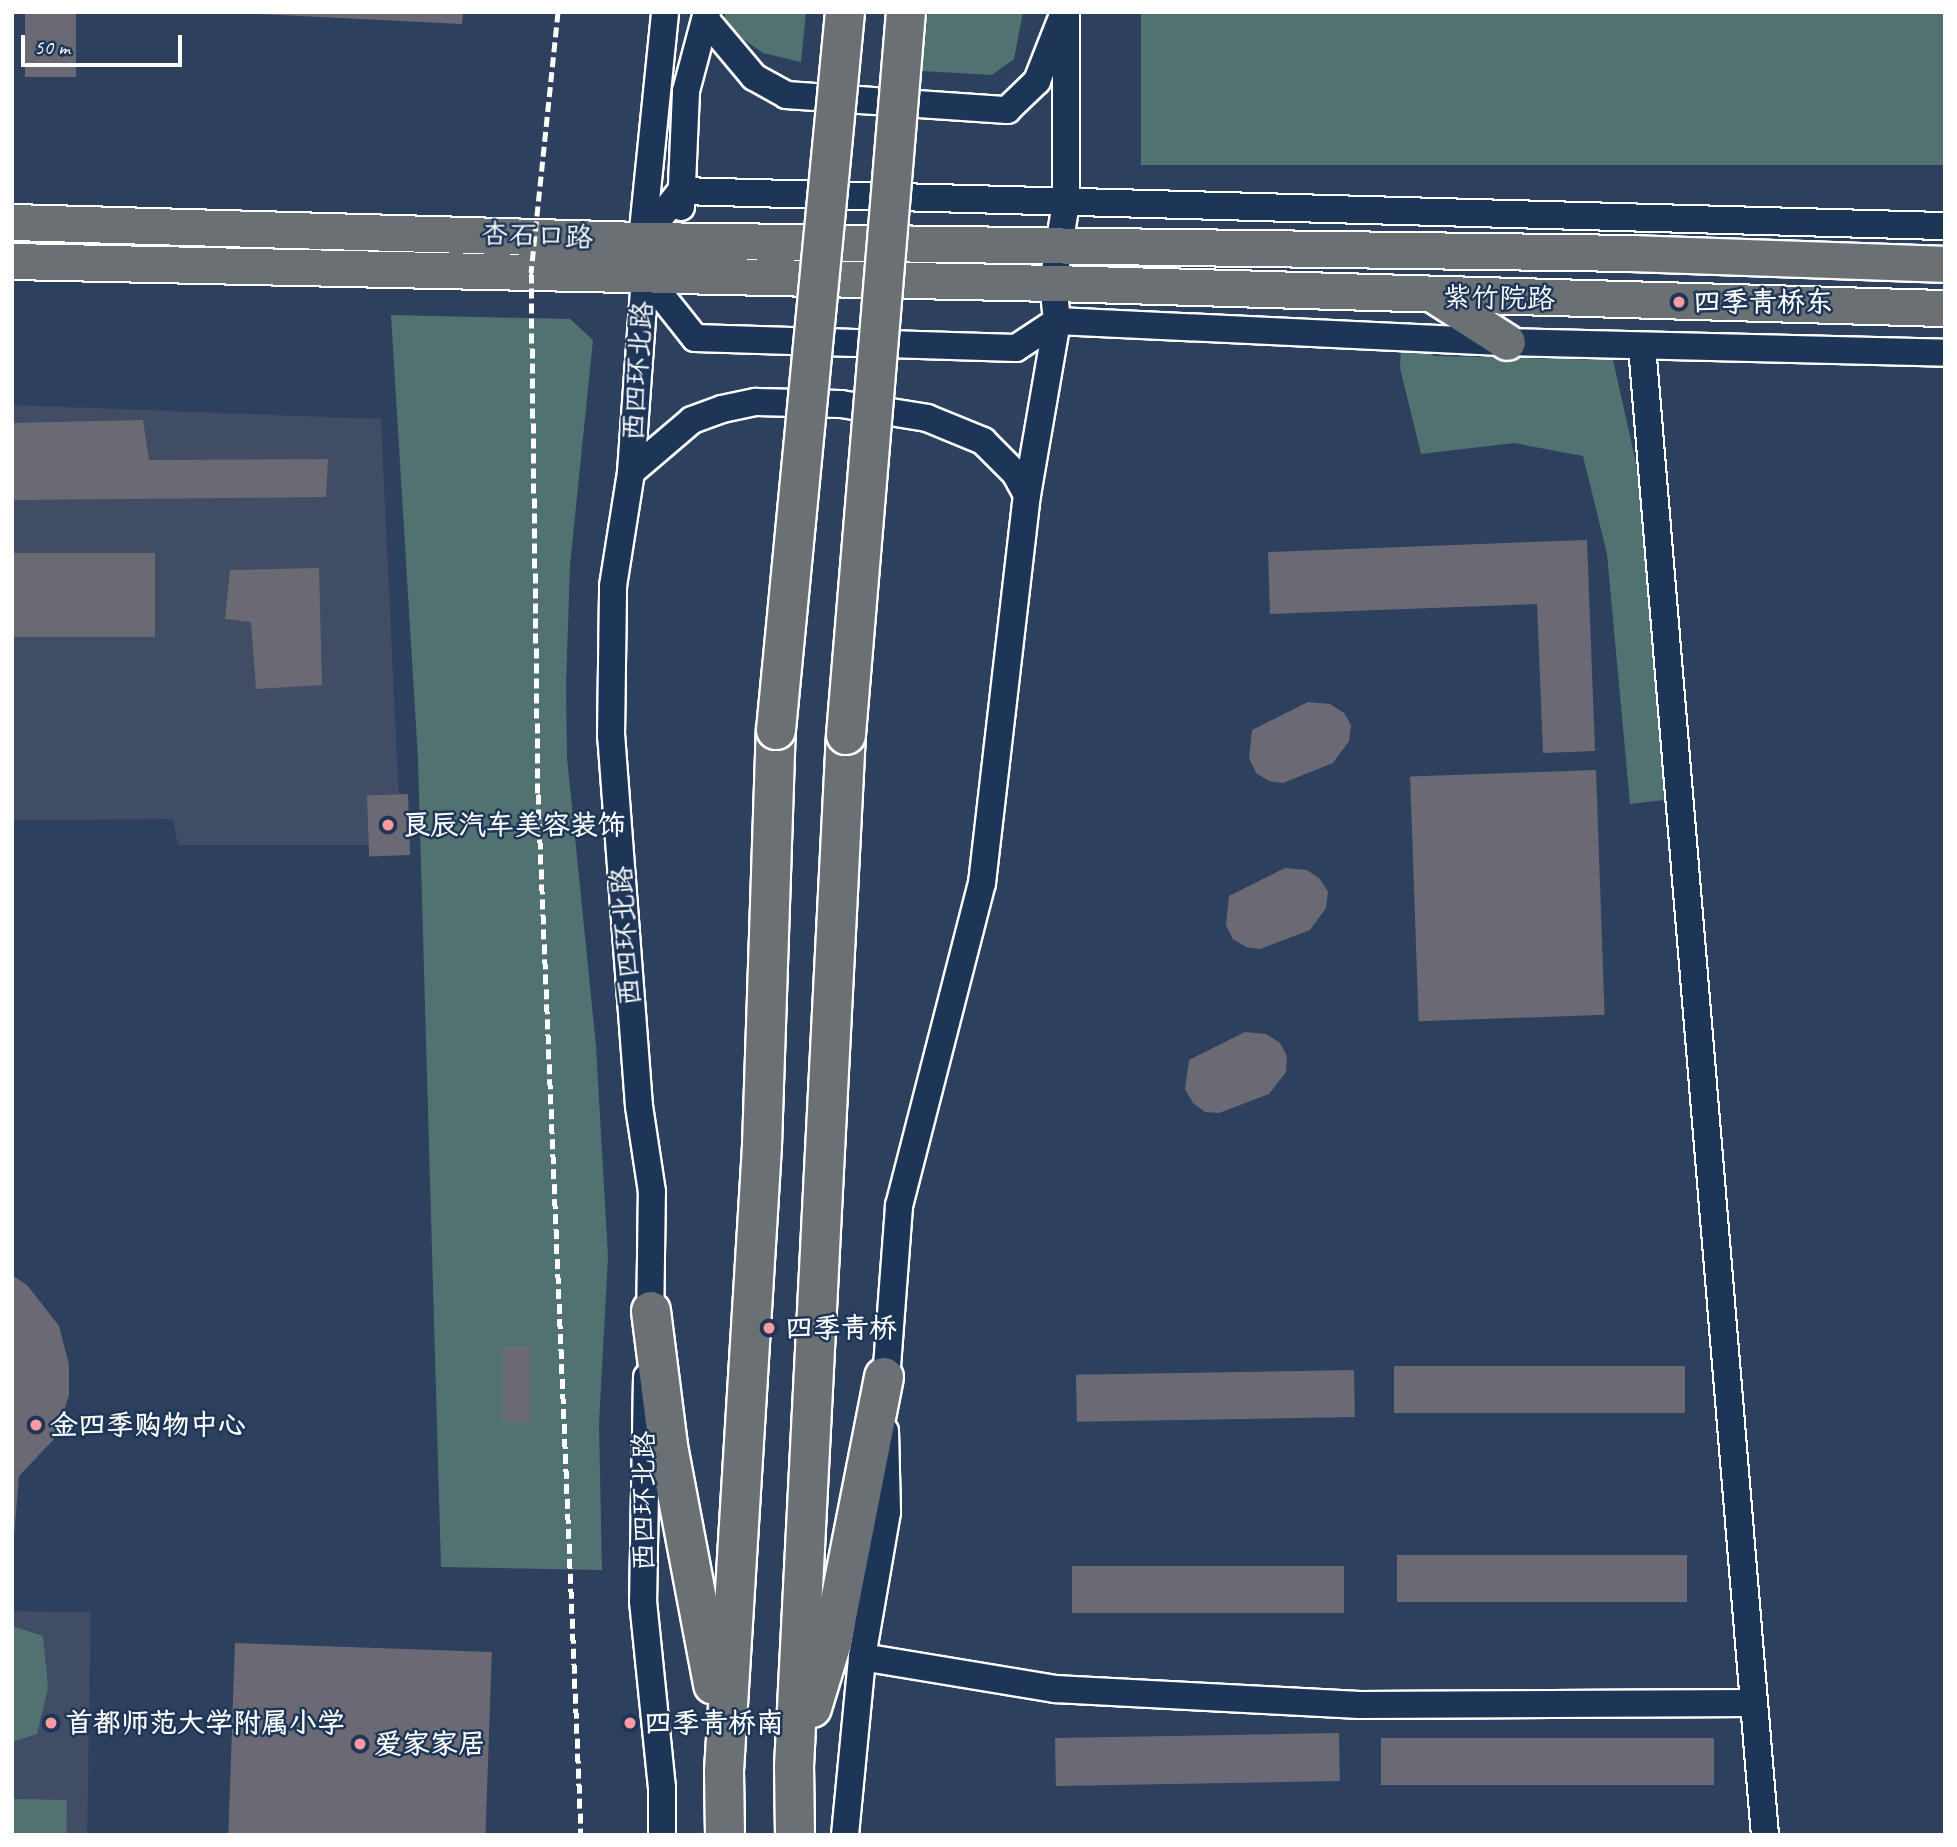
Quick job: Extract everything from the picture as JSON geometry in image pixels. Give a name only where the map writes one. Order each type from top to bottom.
[{"type":"highway","points":[[725,1835],[724,1771],[762,1146],[776,730],[845,12]]},
{"type":"highway","points":[[795,1835],[794,1768],[846,735],[906,12]]},
{"type":"highway","points":[[651,1311],[668,1446],[706,1637],[724,1771]]},
{"type":"highway","points":[[794,1768],[832,1642],[884,1377]]},
{"type":"main road","name":"杏石口路","points":[[12,222],[642,240],[1063,244]]},
{"type":"main road","name":"紫竹院路","points":[[1063,244],[1633,253],[1945,264]]},
{"type":"main road","name":"杏石口路","points":[[12,261],[1053,283]]},
{"type":"main road","name":"紫竹院路","points":[[1053,283],[1437,297],[1945,308]]},
{"type":"main road","points":[[1437,297],[1507,342]]},
{"type":"street","points":[[666,12],[642,240],[645,275],[695,338],[1016,348],[1057,321]]},
{"type":"street","points":[[675,12],[686,91],[681,240]]},
{"type":"street","points":[[707,17],[754,77],[786,95],[1007,110],[1037,81],[1065,12]]},
{"type":"street","points":[[845,1835],[862,1657],[887,1512],[884,1377],[899,1206],[982,883],[1027,495],[1057,321],[1053,283],[1063,244],[1066,203],[1065,12]]},
{"type":"street","points":[[686,91],[707,17]]},
{"type":"street","points":[[642,240],[681,191]]},
{"type":"street","points":[[681,191],[1945,226]]},
{"type":"street","name":"西四环北路","points":[[662,1835],[662,1788],[643,1601],[643,1435],[651,1311],[652,1192],[639,1106],[611,736],[613,586],[631,472],[645,275],[681,240]]},
{"type":"street","name":"紫竹院路","points":[[1057,321],[1507,342],[1945,353]]},
{"type":"street","points":[[1642,346],[1765,1835]]},
{"type":"street","points":[[631,472],[692,420],[722,409],[756,402],[841,404],[927,418],[983,442],[1015,473],[1027,495]]},
{"type":"street","points":[[862,1657],[1055,1689],[1291,1701],[1752,1703]]},
{"type":"shaded area","points":[[12,405],[381,419],[401,845],[178,845],[173,819],[12,820]]},
{"type":"shaded area","name":"首都师范大学附属小学","points":[[12,1611],[91,1612],[87,1835],[12,1835]]},
{"type":"green space","points":[[725,12],[806,12],[801,62],[763,53],[725,27]]},
{"type":"green space","points":[[928,12],[1023,12],[1014,59],[992,75],[922,71]]},
{"type":"green space","points":[[1141,12],[1945,12],[1945,165],[1141,165]]},
{"type":"green space","points":[[391,315],[570,319],[593,340],[570,565],[566,686],[567,757],[596,1046],[608,1257],[599,1423],[602,1570],[441,1567],[418,759]]},
{"type":"green space","points":[[1401,343],[1429,344],[1433,356],[1613,360],[1647,512],[1664,800],[1630,804],[1607,554],[1583,456],[1514,443],[1421,454],[1400,368]]},
{"type":"green space","points":[[12,1626],[43,1636],[48,1688],[37,1734],[12,1742]]},
{"type":"green space","points":[[12,1799],[67,1800],[66,1835],[12,1835]]},
{"type":"building","points":[[25,12],[76,12],[76,77],[25,77]]},
{"type":"building","points":[[217,12],[463,12],[462,24]]},
{"type":"building","points":[[143,420],[149,460],[328,459],[326,497],[12,500],[12,423]]},
{"type":"building","points":[[1587,540],[1595,751],[1543,753],[1537,604],[1270,614],[1268,552]]},
{"type":"building","points":[[12,553],[155,553],[155,637],[12,637]]},
{"type":"building","points":[[319,568],[322,685],[256,689],[251,622],[225,619],[230,570]]},
{"type":"building","points":[[1308,702],[1330,704],[1344,713],[1351,725],[1349,741],[1333,763],[1283,783],[1269,781],[1256,773],[1249,758],[1252,730]]},
{"type":"building","points":[[1596,770],[1605,1015],[1419,1021],[1410,776]]},
{"type":"building","name":"良辰汽车美容装饰","points":[[408,794],[410,855],[369,856],[367,795]]},
{"type":"building","points":[[1285,868],[1307,870],[1320,879],[1328,892],[1326,908],[1310,930],[1260,949],[1246,947],[1233,939],[1226,925],[1229,896]]},
{"type":"building","points":[[1245,1032],[1266,1034],[1280,1043],[1287,1056],[1286,1072],[1269,1094],[1219,1113],[1205,1112],[1193,1103],[1185,1089],[1189,1060]]},
{"type":"building","name":"金四季购物中心","points":[[12,1275],[27,1285],[59,1326],[69,1365],[69,1395],[56,1437],[19,1476],[14,1537]]},
{"type":"building","points":[[503,1347],[530,1347],[530,1422],[503,1422]]},
{"type":"building","points":[[1394,1366],[1685,1366],[1685,1413],[1394,1413]]},
{"type":"building","points":[[1354,1370],[1355,1417],[1077,1422],[1076,1375]]},
{"type":"building","points":[[1397,1555],[1687,1555],[1687,1602],[1397,1602]]},
{"type":"building","points":[[1072,1566],[1344,1566],[1344,1613],[1072,1613]]},
{"type":"building","name":"爱家家居","points":[[235,1643],[492,1652],[485,1835],[228,1835]]},
{"type":"building","points":[[1339,1733],[1340,1781],[1056,1786],[1055,1738]]},
{"type":"building","points":[[1381,1738],[1714,1738],[1714,1785],[1381,1785]]},
{"type":"railway","points":[[558,12],[531,273],[538,794],[581,1835]]},
{"type":"place","name":"四季青桥东","points":[[1679,302]]},
{"type":"place","name":"良辰汽车美容装饰","points":[[388,825]]},
{"type":"place","name":"四季青桥","points":[[769,1328]]},
{"type":"place","name":"金四季购物中心","points":[[36,1425]]},
{"type":"place","name":"首都师范大学附属小学","points":[[51,1723]]},
{"type":"place","name":"四季青桥南","points":[[630,1723]]},
{"type":"place","name":"爱家家居","points":[[360,1744]]}]
